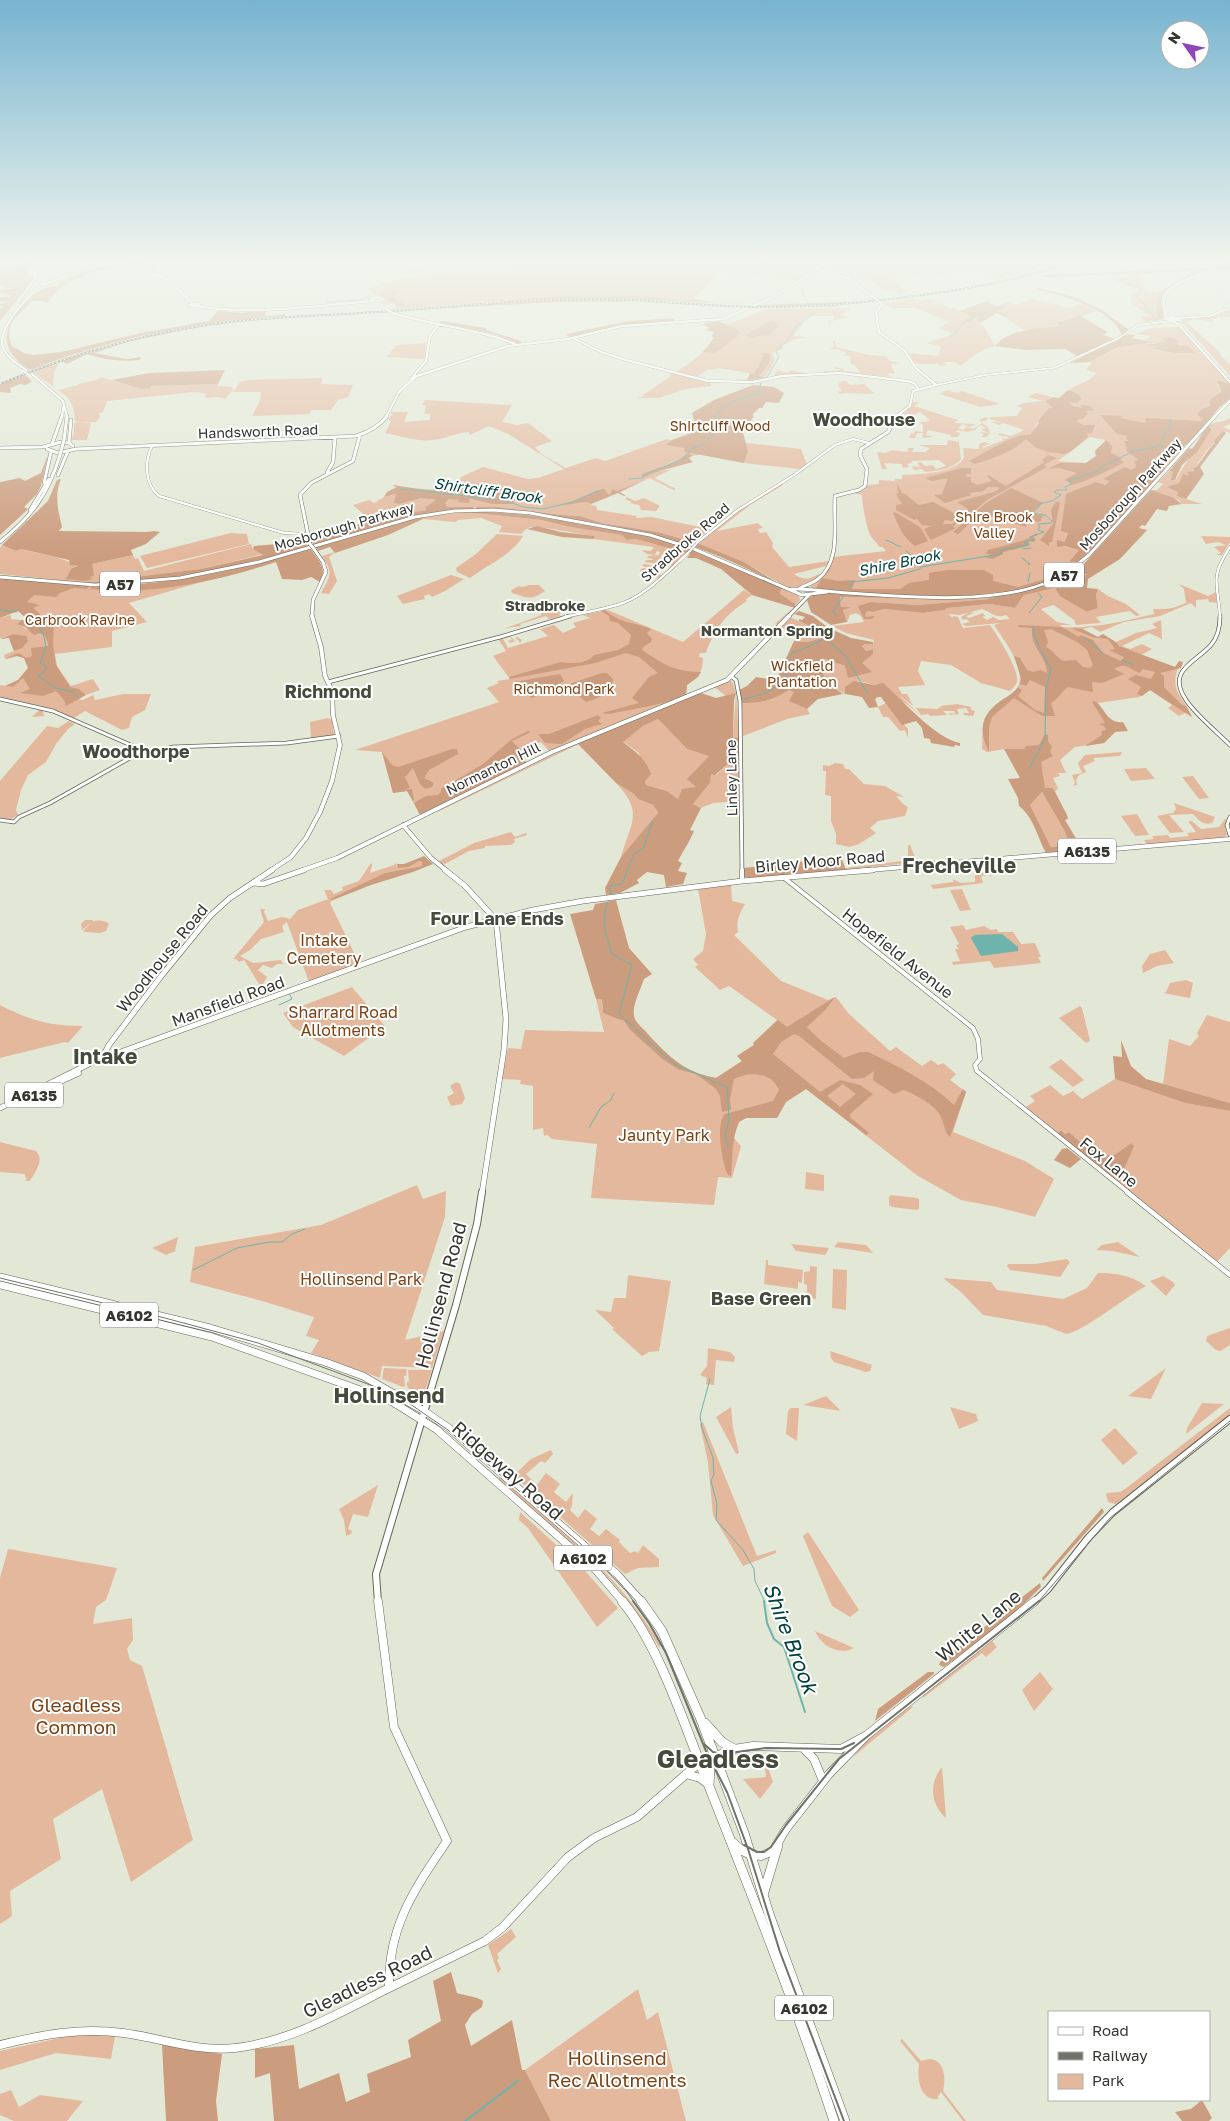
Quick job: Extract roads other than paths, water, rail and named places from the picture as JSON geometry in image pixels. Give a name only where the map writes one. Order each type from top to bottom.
[{"type":"highway","points":[[7,358],[24,370]]},
{"type":"highway","points":[[11,358],[57,398],[63,408],[65,418],[62,441]]},
{"type":"highway","points":[[1210,358],[1230,380]]},
{"type":"highway","points":[[1211,358],[1230,380]]},
{"type":"highway","points":[[30,375],[58,395],[67,407],[72,416],[69,443]]},
{"type":"highway","name":"Mosborough Parkway","points":[[810,592],[975,597],[1022,590],[1059,578],[1089,556],[1230,401]]},
{"type":"highway","points":[[48,490],[68,426],[67,407]]},
{"type":"highway","points":[[52,444],[61,423],[63,408]]},
{"type":"highway","points":[[0,541],[22,525],[39,505],[58,476],[65,454],[70,449]]},
{"type":"highway","points":[[40,497],[51,452]]},
{"type":"highway","points":[[0,541],[40,497],[48,483],[58,456]]},
{"type":"highway","name":"Mosborough Parkway","points":[[0,576],[95,585],[142,583],[180,578],[259,562],[402,520],[441,513],[478,510],[530,513],[650,535],[694,549],[800,594]]},
{"type":"highway","name":"Mosborough Parkway","points":[[783,586],[800,588]]},
{"type":"highway","points":[[800,588],[798,591],[800,594]]},
{"type":"highway","name":"A57","points":[[800,588],[810,592]]},
{"type":"highway","name":"A57","points":[[800,594],[810,592]]},
{"type":"highway","name":"Ridgeway Road","points":[[0,1276],[210,1328],[325,1362],[363,1376],[461,1437],[583,1543],[632,1591],[662,1631],[700,1717],[752,1855]]},
{"type":"highway","name":"Ridgeway Road","points":[[0,1285],[212,1337],[373,1394],[423,1415],[576,1552],[622,1600],[655,1652],[731,1840],[815,2063],[834,2121]]},
{"type":"highway","points":[[700,1717],[718,1738],[734,1749]]},
{"type":"highway","points":[[709,1786],[710,1770],[715,1757]]},
{"type":"highway","points":[[731,1840],[740,1850],[752,1855]]},
{"type":"highway","points":[[763,1895],[778,1845]]},
{"type":"highway","name":"A6102","points":[[752,1855],[782,1951],[846,2121]]},
{"type":"main road","points":[[417,374],[427,358]]},
{"type":"main road","points":[[417,374],[471,358]]},
{"type":"main road","points":[[620,358],[708,381],[753,382],[782,376],[850,374],[907,380],[914,383],[918,388]]},
{"type":"main road","points":[[909,358],[916,368],[936,385]]},
{"type":"main road","points":[[417,374],[447,366]]},
{"type":"main road","name":"Handsworth Road","points":[[51,452],[104,447],[149,447],[259,440],[337,438],[358,435],[369,431],[380,423],[392,403],[411,378],[417,374]]},
{"type":"main road","name":"Handsworth Road","points":[[392,403],[417,374]]},
{"type":"main road","points":[[800,588],[819,577],[829,565],[834,539],[836,495],[856,491],[865,486],[867,469],[860,455],[860,449],[890,431],[894,418],[910,406],[913,391],[918,388],[936,385]]},
{"type":"main road","points":[[322,477],[331,469],[350,464],[355,459],[361,437],[358,435]]},
{"type":"main road","points":[[331,469],[337,438]]},
{"type":"main road","points":[[0,448],[47,448],[52,444],[69,443],[70,449]]},
{"type":"main road","points":[[47,448],[51,452]]},
{"type":"main road","points":[[322,477],[340,467]]},
{"type":"main road","name":"Woodhouse Road","points":[[101,1060],[105,1050],[208,918],[223,904],[286,862],[296,852],[306,838],[323,805],[332,782],[339,755],[339,736],[333,715],[332,691],[324,670],[321,647],[311,613],[313,600],[326,572],[323,562],[310,544],[306,534],[306,518],[300,497],[304,489],[322,477]]},
{"type":"main road","points":[[732,677],[762,641],[802,602],[810,592],[808,586],[810,583]]},
{"type":"main road","points":[[800,594],[802,602]]},
{"type":"main road","name":"Normanton Hill","points":[[255,882],[260,885],[337,858],[552,752],[732,677]]},
{"type":"main road","points":[[403,825],[431,858],[465,886],[495,918]]},
{"type":"main road","name":"Birley Moor Road","points":[[592,899],[742,881],[1230,837]]},
{"type":"main road","name":"Mansfield Road","points":[[0,1110],[101,1060],[413,946],[495,918],[592,899]]},
{"type":"main road","name":"Hollinsend Road","points":[[388,1988],[388,1967],[401,1914],[447,1841],[394,1727],[379,1621],[376,1584],[380,1556],[456,1305],[477,1224],[504,1050],[505,1008],[495,918]]},
{"type":"main road","name":"White Lane","points":[[778,1845],[786,1828],[823,1781],[841,1760],[855,1749],[867,1735],[1024,1611],[1048,1589],[1088,1538],[1118,1508],[1230,1419]]},
{"type":"main road","name":"Gleadless Road","points":[[0,2045],[70,2030],[124,2033],[193,2048],[242,2047],[291,2036],[494,1934],[568,1857],[594,1838],[637,1817],[700,1764],[734,1749],[766,1746],[841,1749],[867,1735]]},
{"type":"main road","points":[[803,1748],[814,1759],[823,1781]]},
{"type":"main road","points":[[686,1774],[700,1778],[709,1786]]},
{"type":"main road","points":[[752,1855],[764,1855],[778,1845]]},
{"type":"street","points":[[936,385],[989,375],[1056,367],[1073,358]]},
{"type":"street","name":"Stradbroke Road","points":[[328,682],[500,637],[551,620],[618,605],[635,597],[659,580],[698,542],[738,510],[794,476],[835,445],[853,439],[869,443]]},
{"type":"street","points":[[149,447],[148,484],[153,492],[159,496],[284,533],[306,534]]},
{"type":"street","points":[[1230,547],[1221,561],[1216,574],[1219,609],[1217,636],[1212,643],[1184,667],[1180,676],[1180,684],[1184,698],[1193,710],[1230,745]]},
{"type":"street","name":"Linley Lane","points":[[732,677],[736,680],[740,701],[742,881]]},
{"type":"street","points":[[0,699],[41,707],[149,752],[158,749],[288,742],[339,736]]},
{"type":"street","points":[[0,820],[14,822],[19,816],[50,803],[144,750]]},
{"type":"street","points":[[1230,817],[1227,825],[1230,837]]},
{"type":"street","name":"Hopefield Avenue","points":[[784,877],[786,881],[969,1024],[979,1038],[980,1059],[975,1066]]},
{"type":"street","name":"Fox Lane","points":[[975,1066],[981,1074],[1230,1275]]},
{"type":"water","points":[[1002,934],[1018,947],[1018,951],[981,956],[971,938],[974,935]]},
{"type":"waterway","name":"Shirtcliff Brook","points":[[767,377],[778,358]]},
{"type":"waterway","name":"Shirtcliff Brook","points":[[629,479],[643,478],[643,475],[685,458],[691,449],[702,445],[717,430],[713,426],[717,421],[716,414],[732,402],[758,393],[761,383]]},
{"type":"waterway","name":"Shire Brook","points":[[849,587],[851,582],[888,578],[920,569],[920,567],[1001,554],[1001,550],[1028,545],[1024,542],[1034,540],[1030,537],[1044,532],[1038,530],[1040,527],[1038,524],[1051,523],[1052,521],[1045,515],[1032,513],[1039,507],[1039,504],[1052,501],[1061,495],[1054,492],[1056,490],[1067,490],[1065,487],[1072,484],[1068,481],[1100,470],[1101,467],[1134,451],[1160,446],[1165,432],[1171,427],[1169,423],[1171,419]]},
{"type":"waterway","name":"Shirtcliff Brook","points":[[401,489],[504,500],[523,507],[543,509],[572,502],[599,490]]},
{"type":"waterway","points":[[886,540],[901,547]]},
{"type":"waterway","name":"Shire Brook","points":[[1023,549],[1031,548]]},
{"type":"waterway","points":[[906,551],[911,555]]},
{"type":"waterway","points":[[913,556],[919,566]]},
{"type":"waterway","points":[[1022,558],[1030,564],[1028,565]]},
{"type":"waterway","points":[[1028,582],[1030,573]]},
{"type":"waterway","points":[[1029,613],[1042,597],[1038,593]]},
{"type":"waterway","name":"Shire Brook","points":[[836,615],[833,611],[843,597]]},
{"type":"waterway","points":[[0,610],[17,612]]},
{"type":"waterway","points":[[29,618],[41,627],[39,630],[43,632],[46,647],[40,663],[46,666],[45,671],[38,676],[56,688],[73,692],[79,698]]},
{"type":"waterway","name":"Shire Brook","points":[[1029,769],[1045,739],[1046,689],[1051,669],[1037,643],[1033,627]]},
{"type":"waterway","name":"Shire Brook","points":[[744,699],[766,693],[786,679],[786,664],[792,653],[829,637],[825,630]]},
{"type":"waterway","points":[[1084,637],[1104,654]]},
{"type":"waterway","points":[[826,639],[845,655],[867,693]]},
{"type":"waterway","points":[[1122,660],[1133,665]]},
{"type":"waterway","name":"Shire Brook","points":[[611,896],[610,886],[622,884],[634,854],[643,848],[653,821]]},
{"type":"waterway","name":"Shire Brook","points":[[609,899],[604,920],[612,954],[632,965],[619,1014],[674,1064],[727,1087],[729,1119],[725,1136],[728,1147]]},
{"type":"waterway","points":[[279,1005],[292,999],[289,993]]},
{"type":"waterway","points":[[589,1128],[601,1107],[611,1100],[614,1093]]},
{"type":"waterway","points":[[193,1270],[237,1248],[269,1242],[282,1242],[292,1234],[305,1229]]},
{"type":"waterway","name":"Shire Brook","points":[[710,1379],[700,1416],[702,1428],[713,1458],[714,1474],[711,1481],[717,1504],[716,1520],[743,1550],[754,1569],[755,1581],[765,1602]]},
{"type":"waterway","name":"Shire Brook","points":[[764,1601],[767,1623],[774,1639],[784,1647],[805,1712]]},
{"type":"waterway","points":[[465,2121],[518,2081]]},
{"type":"tram line","points":[[0,1278],[165,1318],[258,1343],[381,1389],[410,1404],[448,1430],[582,1545],[627,1592],[634,1602]]},
{"type":"tram line","points":[[1039,1601],[1110,1518],[1230,1421]]},
{"type":"tram line","points":[[633,1601],[649,1623],[666,1653],[706,1751],[727,1792],[747,1847]]},
{"type":"tram line","points":[[747,1847],[757,1852],[764,1852],[771,1847],[786,1825],[839,1759],[1039,1601]]},
{"type":"tram line","points":[[704,1744],[713,1752],[722,1754],[766,1748],[841,1749],[854,1743]]},
{"type":"tram line","points":[[747,1847],[780,1952],[844,2121]]},
{"type":"railway","points":[[0,384],[70,358]]},
{"type":"district","name":"Woodhouse","points":[[864,419]]},
{"type":"district","name":"Stradbroke","points":[[545,605]]},
{"type":"district","name":"Normanton Spring","points":[[767,630]]},
{"type":"district","name":"Richmond","points":[[328,691]]},
{"type":"district","name":"Woodthorpe","points":[[136,751]]},
{"type":"district","name":"Frecheville","points":[[959,865]]},
{"type":"district","name":"Four Lane Ends","points":[[497,918]]},
{"type":"district","name":"Intake","points":[[105,1056]]},
{"type":"district","name":"Base Green","points":[[761,1298]]},
{"type":"district","name":"Hollinsend","points":[[389,1395]]},
{"type":"district","name":"Gleadless","points":[[718,1758]]},
{"type":"park label","name":"Shirtcliff Wood","points":[[720,425]]},
{"type":"park label","name":"Shire Brook Valley","points":[[994,524]]},
{"type":"park label","name":"Carbrook Ravine","points":[[80,619]]},
{"type":"park label","name":"Wickfield Plantation","points":[[802,674]]},
{"type":"park label","name":"Richmond Park","points":[[564,688]]},
{"type":"park label","name":"Intake Cemetery","points":[[324,949]]},
{"type":"park label","name":"Sharrard Road Allotments","points":[[343,1021]]},
{"type":"park label","name":"Jaunty Park","points":[[664,1135]]},
{"type":"park label","name":"Hollinsend Park","points":[[361,1279]]},
{"type":"park label","name":"Gleadless Common","points":[[76,1715]]},
{"type":"park label","name":"Hollinsend Rec Allotments","points":[[617,2068]]}]
